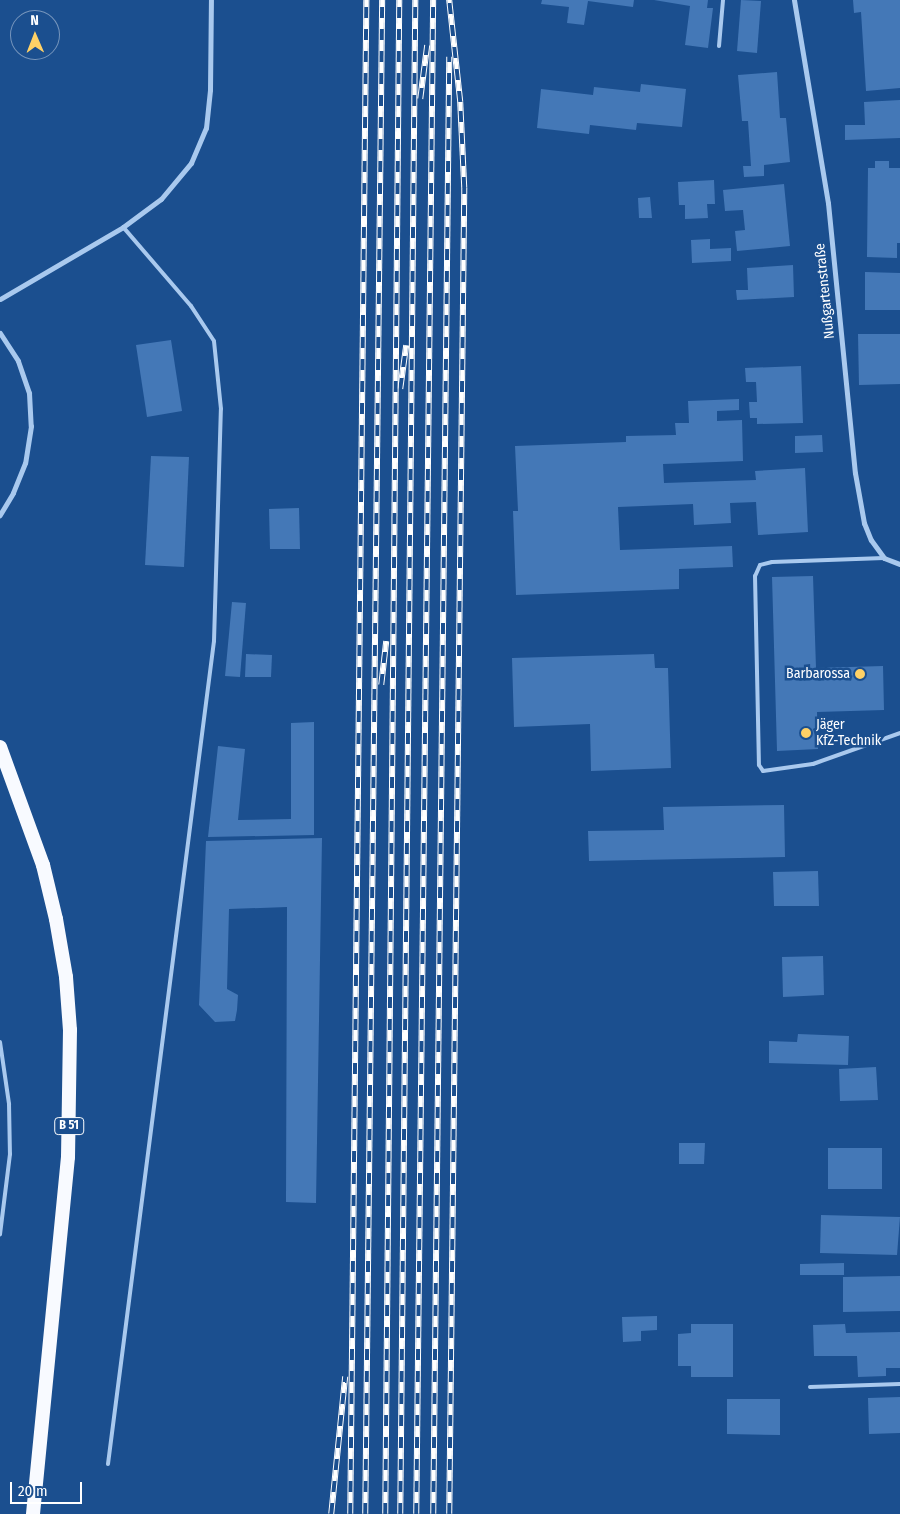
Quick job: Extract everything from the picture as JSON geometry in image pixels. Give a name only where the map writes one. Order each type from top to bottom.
[{"type":"highway","name":"B 51","points":[[0,747],[43,865],[56,919],[66,977],[70,1030],[71,1087],[68,1157],[33,1514]]},
{"type":"street","points":[[0,298],[123,227],[167,192],[191,163],[206,128],[210,90],[211,0]]},
{"type":"street","name":"Nußgartenstraße","points":[[794,0],[826,194],[855,473],[864,523],[871,540],[884,558]]},
{"type":"street","points":[[0,333],[18,361],[29,393],[31,426],[25,463],[14,493],[0,515]]},
{"type":"street","points":[[884,558],[900,564]]},
{"type":"lane","points":[[719,46],[723,0]]},
{"type":"lane","points":[[108,1464],[214,641],[221,409],[214,341],[191,306],[123,227]]},
{"type":"lane","points":[[884,558],[772,562],[760,565],[755,576],[760,765],[763,771],[813,764],[900,733]]},
{"type":"lane","points":[[0,1042],[9,1104],[10,1154],[0,1234]]},
{"type":"lane","points":[[810,1387],[900,1384]]},
{"type":"building","points":[[542,0],[634,0],[633,7],[588,1],[584,25],[567,23],[569,7],[541,4]]},
{"type":"building","points":[[654,0],[708,0],[707,8],[713,8],[708,48],[685,45],[690,6]]},
{"type":"building","points":[[741,0],[761,1],[757,53],[737,51]]},
{"type":"building","points":[[853,0],[900,0],[900,88],[866,91],[861,12],[854,13]]},
{"type":"building","points":[[777,72],[780,118],[786,118],[790,162],[764,165],[764,176],[744,177],[743,166],[751,166],[748,121],[742,121],[738,75]]},
{"type":"building","points":[[641,84],[686,89],[682,127],[637,123],[636,130],[590,125],[589,134],[537,128],[541,89],[593,95],[594,87],[640,92]]},
{"type":"building","points":[[900,100],[900,138],[845,140],[845,125],[865,125],[864,102]]},
{"type":"building","points":[[875,161],[889,161],[889,168],[900,168],[900,243],[897,243],[897,258],[867,257],[868,168],[875,168]]},
{"type":"building","points":[[714,180],[715,204],[707,204],[708,218],[685,219],[685,205],[679,205],[678,182]]},
{"type":"building","points":[[784,184],[790,246],[737,251],[735,231],[745,230],[743,210],[725,211],[723,190]]},
{"type":"building","points":[[650,197],[652,218],[639,218],[638,198]]},
{"type":"building","points":[[710,239],[710,249],[731,248],[731,261],[692,263],[691,240]]},
{"type":"building","points":[[793,265],[794,297],[737,300],[736,290],[748,290],[747,268]]},
{"type":"building","points":[[865,272],[900,273],[900,310],[865,310]]},
{"type":"building","points":[[858,334],[900,334],[900,384],[859,385]]},
{"type":"building","points":[[171,340],[182,411],[147,417],[136,345]]},
{"type":"building","points":[[801,366],[803,423],[757,424],[757,418],[750,418],[749,402],[757,402],[756,382],[746,382],[745,368]]},
{"type":"building","points":[[739,399],[739,410],[717,411],[717,421],[742,420],[743,461],[663,464],[664,483],[756,480],[755,471],[805,468],[808,532],[758,535],[756,502],[730,503],[731,523],[694,525],[693,504],[618,507],[620,550],[732,546],[733,567],[679,569],[679,589],[516,595],[513,511],[518,511],[515,446],[626,442],[626,436],[676,435],[675,423],[689,423],[688,401]]},
{"type":"building","points":[[822,435],[823,452],[795,453],[795,436]]},
{"type":"building","points":[[151,456],[189,457],[184,567],[145,565]]},
{"type":"building","points":[[299,508],[300,549],[270,549],[269,509]]},
{"type":"building","points":[[813,576],[816,668],[883,666],[884,710],[817,712],[818,749],[777,751],[772,577]]},
{"type":"building","points":[[232,602],[246,603],[240,677],[225,676]]},
{"type":"building","points":[[246,654],[272,655],[271,677],[245,677]]},
{"type":"building","points":[[654,654],[655,668],[668,668],[671,768],[591,771],[590,724],[514,727],[512,658]]},
{"type":"building","points":[[314,722],[314,835],[208,837],[218,746],[245,749],[238,820],[291,819],[291,723]]},
{"type":"building","points":[[784,805],[785,857],[589,861],[588,831],[664,830],[663,807]]},
{"type":"building","points":[[322,838],[316,1203],[286,1202],[287,907],[229,909],[227,989],[238,995],[237,1010],[235,1021],[215,1022],[199,1005],[206,841]]},
{"type":"building","points":[[818,871],[819,906],[774,906],[773,872]]},
{"type":"building","points":[[823,956],[824,995],[783,997],[782,957]]},
{"type":"building","points":[[798,1034],[849,1036],[848,1065],[769,1063],[769,1041],[797,1042]]},
{"type":"building","points":[[876,1067],[878,1100],[840,1101],[839,1069]]},
{"type":"building","points":[[679,1143],[705,1143],[704,1164],[679,1164]]},
{"type":"building","points":[[828,1148],[882,1148],[882,1189],[828,1189]]},
{"type":"building","points":[[821,1215],[900,1217],[897,1255],[820,1253]]},
{"type":"building","points":[[844,1263],[844,1275],[800,1275],[800,1264]]},
{"type":"building","points":[[900,1276],[900,1311],[843,1312],[843,1277]]},
{"type":"building","points":[[657,1316],[657,1330],[641,1331],[641,1341],[623,1342],[622,1317]]},
{"type":"building","points":[[691,1324],[733,1324],[733,1377],[691,1377],[691,1366],[678,1366],[678,1334],[691,1333]]},
{"type":"building","points":[[845,1324],[846,1333],[900,1332],[900,1368],[886,1368],[886,1376],[858,1377],[857,1356],[814,1356],[813,1325]]},
{"type":"building","points":[[900,1397],[900,1433],[869,1434],[868,1398]]},
{"type":"building","points":[[727,1399],[780,1399],[780,1435],[727,1434]]},
{"type":"railway","points":[[350,1514],[366,0]]},
{"type":"railway","points":[[365,1514],[382,0]]},
{"type":"railway","points":[[385,1514],[399,0]]},
{"type":"railway","points":[[400,1514],[415,0]]},
{"type":"railway","points":[[416,1514],[433,0]]},
{"type":"railway","points":[[449,0],[460,102],[464,188],[449,1514]]},
{"type":"railway","points":[[420,99],[427,45]]},
{"type":"railway","points":[[433,1514],[449,57]]},
{"type":"railway","points":[[400,389],[406,345]]},
{"type":"railway","points":[[381,685],[386,641]]},
{"type":"railway","points":[[331,1514],[345,1377]]},
{"type":"place","name":"Barbarossa","points":[[860,674]]},
{"type":"place","name":"Jäger KfZ-Technik","points":[[806,733]]}]
